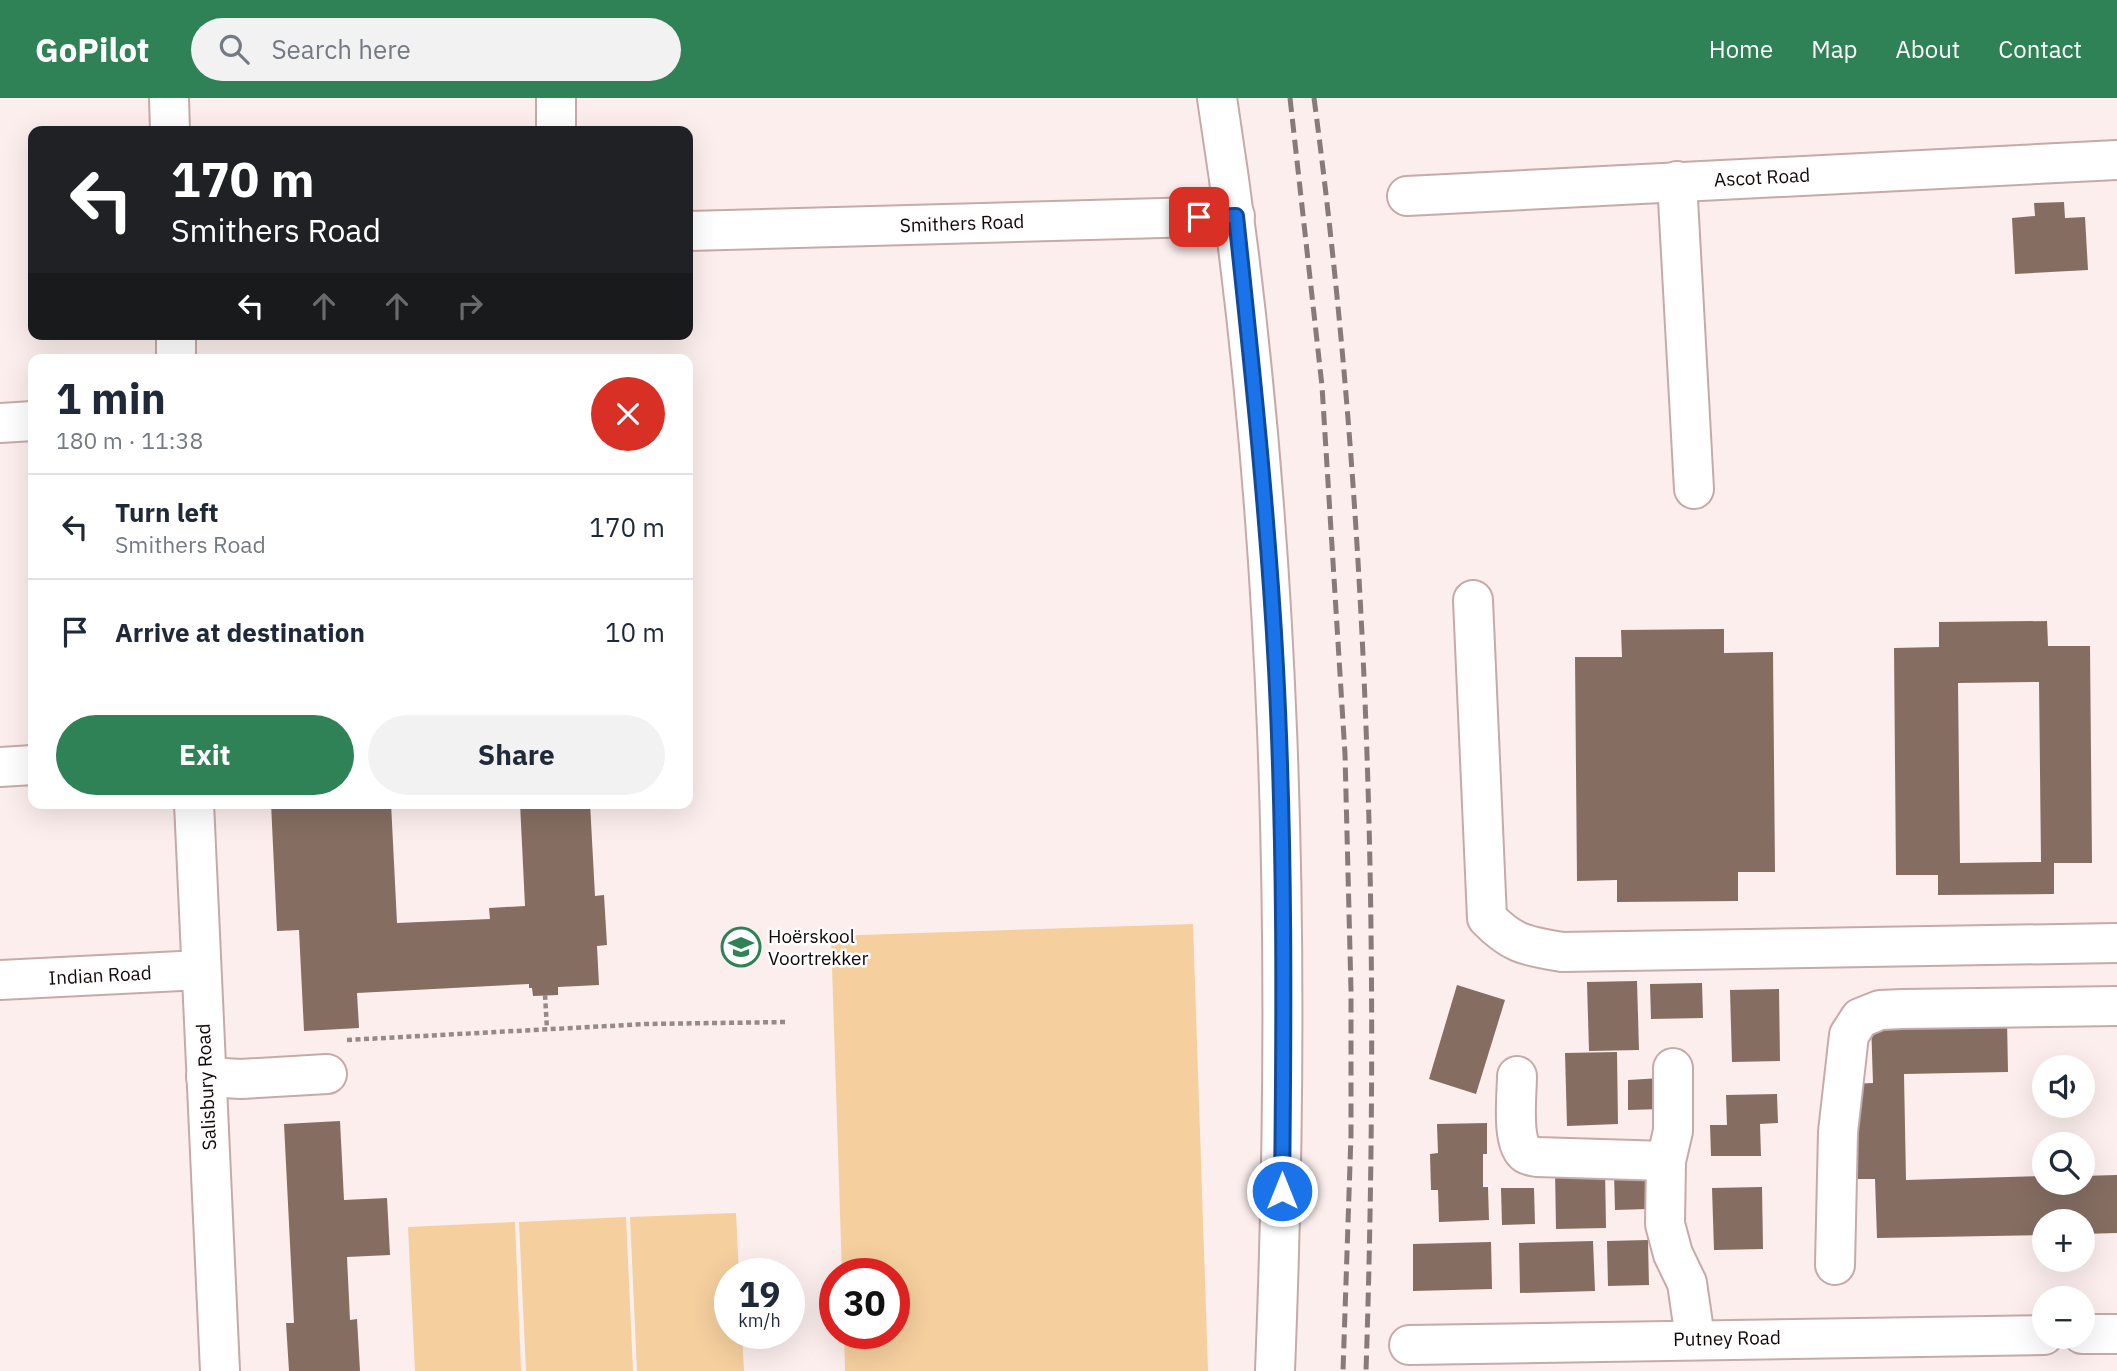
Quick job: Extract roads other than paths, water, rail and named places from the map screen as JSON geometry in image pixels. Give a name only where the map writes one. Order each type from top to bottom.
[{"type":"street","points":[[169,98],[170,126]]},
{"type":"street","points":[[556,98],[556,126]]},
{"type":"street","points":[[1217,98],[1236,216],[1257,411],[1276,668],[1283,951],[1282,1191],[1275,1371]]},
{"type":"street","name":"Ascot Road","points":[[1407,196],[2117,160]]},
{"type":"street","points":[[1677,181],[1694,489]]},
{"type":"street","name":"Smithers Road","points":[[693,231],[1236,216]]},
{"type":"street","points":[[0,423],[28,421]]},
{"type":"street","points":[[1473,600],[1487,918],[1504,936],[1526,945],[1562,951],[2117,943]]},
{"type":"street","points":[[0,767],[28,765]]},
{"type":"street","name":"Salisbury Road","points":[[194,809],[220,1371]]},
{"type":"street","name":"Indian Road","points":[[0,980],[201,970]]},
{"type":"street","points":[[1835,1265],[1838,1132],[1844,1072],[1849,1035],[1860,1018],[1880,1010],[2117,1006]]},
{"type":"street","points":[[206,1077],[241,1079],[331,1057]]},
{"type":"street","points":[[1673,1068],[1673,1131],[1666,1161],[1665,1224],[1673,1254],[1687,1283],[1695,1338]]},
{"type":"street","points":[[1517,1076],[1517,1133],[1519,1146],[1526,1154],[1537,1157],[1666,1161]]},
{"type":"street","points":[[2095,1334],[2117,1334]]},
{"type":"street","name":"Putney Road","points":[[1409,1345],[1695,1338],[2032,1335]]},
{"type":"railway","points":[[1290,98],[1322,386],[1345,754],[1351,991],[1351,1135],[1343,1371]]},
{"type":"railway","points":[[1314,98],[1348,415],[1366,733],[1372,1052],[1366,1371]]},
{"type":"place","name":"Hoërskool Voortrekker","points":[[741,947]]}]
